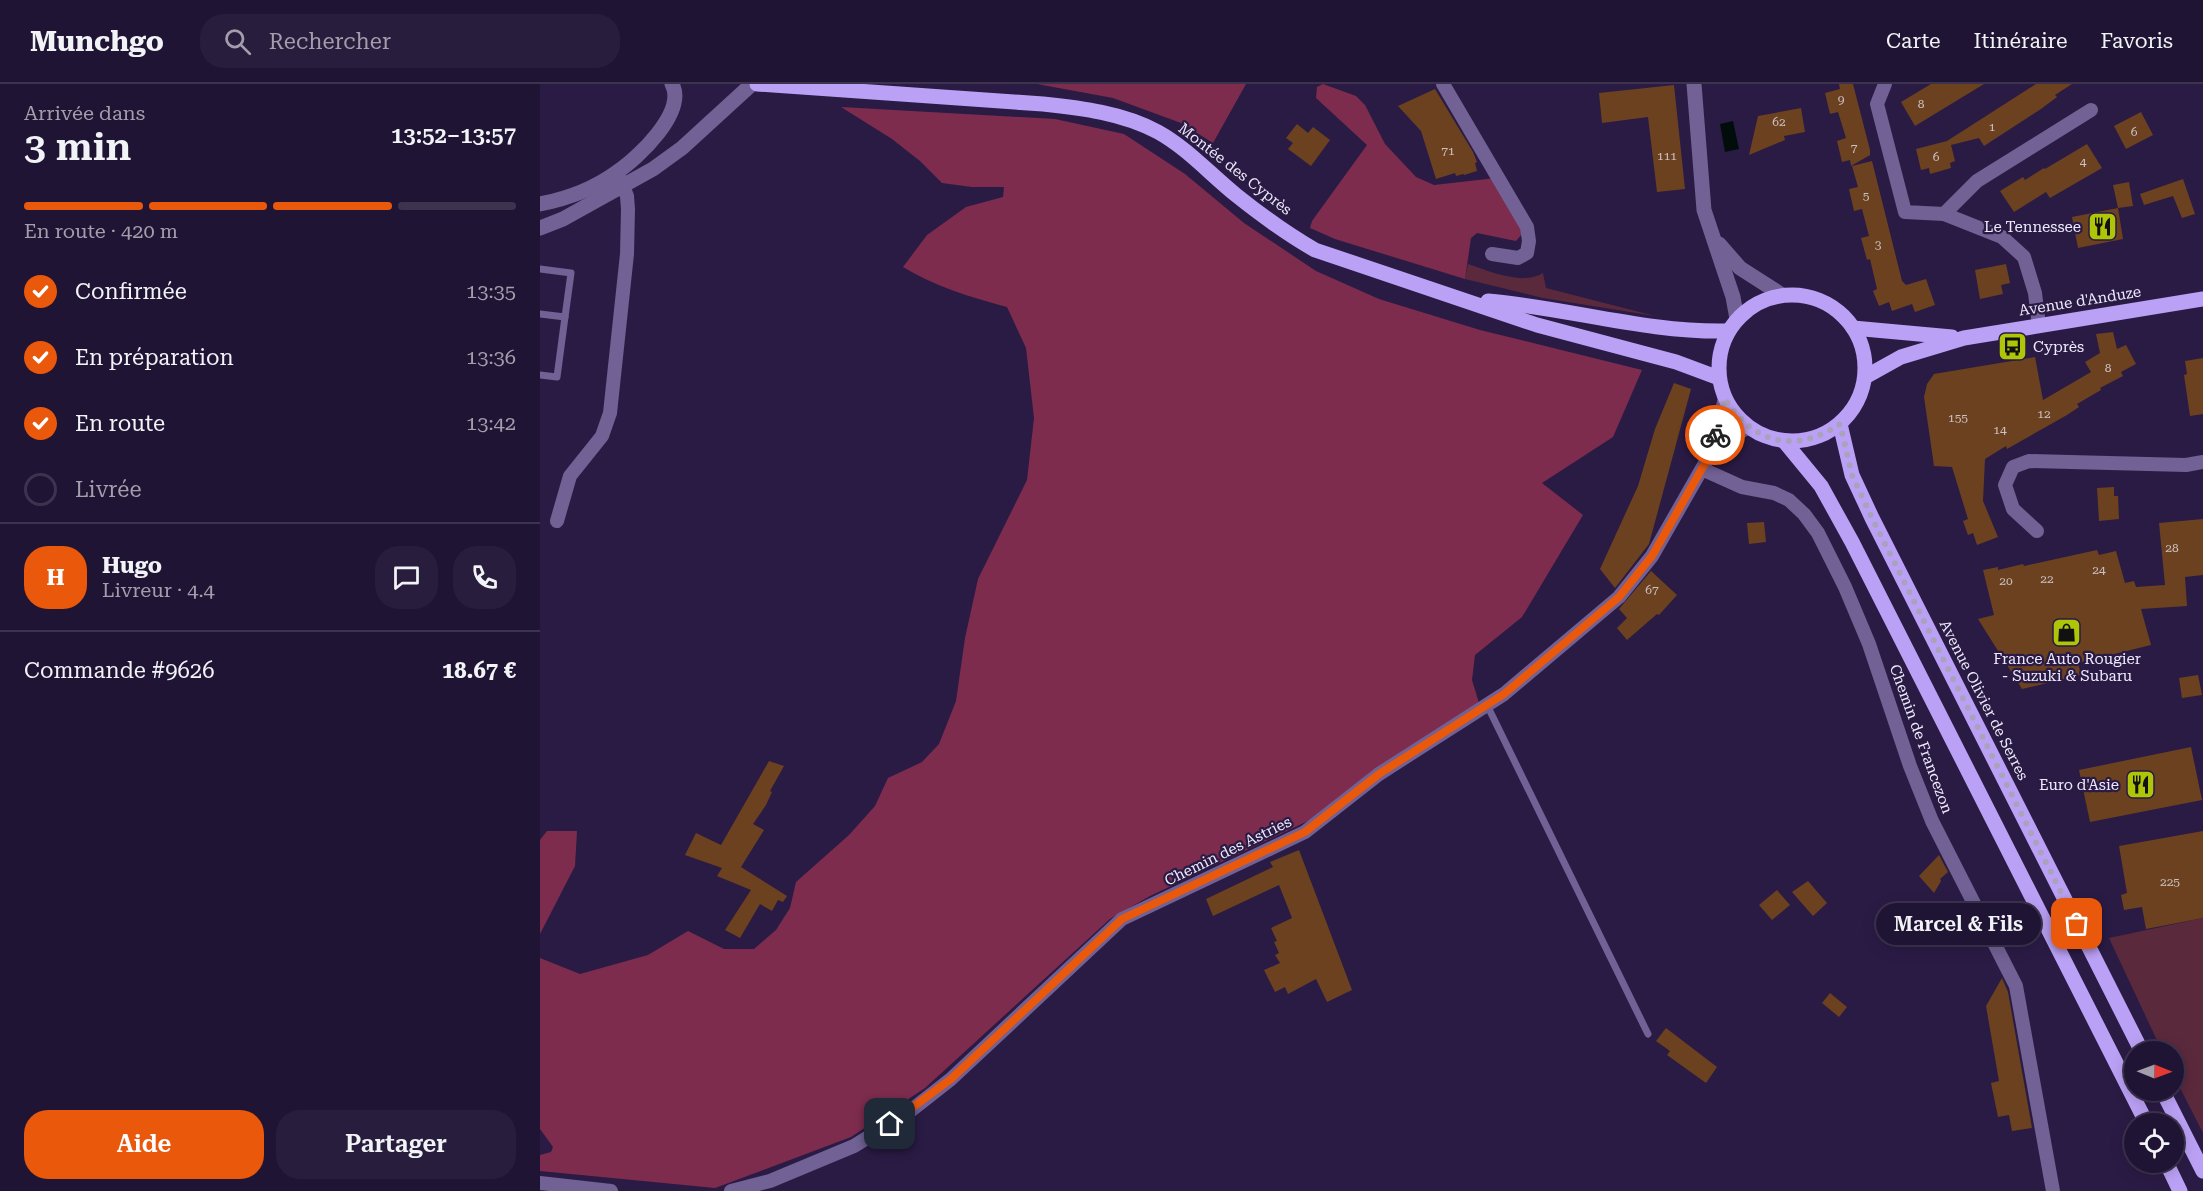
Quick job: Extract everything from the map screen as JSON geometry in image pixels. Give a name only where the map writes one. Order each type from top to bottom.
[{"type":"main road","name":"Montée des Cyprès","points":[[757,84],[1053,105],[1086,109],[1131,121],[1175,142],[1236,195],[1286,233],[1315,250],[1467,299],[1537,325],[1676,362],[1719,378]]},
{"type":"main road","points":[[1782,295],[1803,295],[1823,301],[1840,312],[1861,343],[1865,360],[1865,378],[1856,403],[1840,424],[1824,435],[1804,441],[1785,441],[1765,437],[1748,427],[1735,414],[1725,398],[1719,378],[1720,354],[1733,325],[1750,308],[1765,299],[1782,295]]},
{"type":"main road","name":"Montée des Cyprès","points":[[1467,299],[1530,305],[1690,332],[1733,325]]},
{"type":"main road","name":"Avenue d'Anduze","points":[[1865,378],[1901,357],[1964,338],[2203,299]]},
{"type":"main road","name":"Avenue d'Anduze","points":[[1853,328],[1964,338]]},
{"type":"main road","name":"Avenue Olivier de Serres","points":[[1840,424],[1852,475],[1872,518],[2136,1041]]},
{"type":"main road","points":[[1785,441],[1821,486],[1852,542],[2141,1113]]},
{"type":"main road","points":[[2168,1101],[2203,1171]]},
{"type":"main road","points":[[2171,1173],[2180,1191]]},
{"type":"street","points":[[540,228],[563,219],[620,180],[668,120],[675,100],[672,84]]},
{"type":"street","points":[[540,204],[653,169],[682,148],[752,84]]},
{"type":"street","points":[[1443,84],[1527,227],[1529,241],[1527,253],[1518,258],[1492,254]]},
{"type":"street","points":[[1694,84],[1704,210],[1733,297],[1733,325]]},
{"type":"street","points":[[1885,84],[1877,104],[1905,212],[1944,214],[2002,237],[2024,257],[2035,293],[2039,326]]},
{"type":"street","points":[[1944,214],[1977,181],[2091,110]]},
{"type":"street","points":[[557,521],[570,476],[602,436],[610,413],[627,254],[628,209],[620,180]]},
{"type":"street","points":[[1715,239],[1740,268],[1782,295]]},
{"type":"street","name":"Chemin des Astries","points":[[731,1191],[770,1181],[854,1146],[909,1112],[951,1079],[1122,919],[1305,832],[1379,774],[1504,694],[1619,597],[1652,556],[1712,451],[1725,398]]},
{"type":"street","name":"Chemin des Astries","points":[[1712,451],[1748,427]]},
{"type":"street","points":[[2037,531],[2013,509],[2005,484],[2013,467],[2029,461],[2186,465],[2203,462]]},
{"type":"street","name":"Chemin de Francezon","points":[[1702,469],[1742,487],[1774,493],[1789,500],[1804,514],[1818,533],[1845,587],[1865,633],[1910,766],[1932,821],[2016,986],[2053,1191]]},
{"type":"street","points":[[540,1183],[611,1191]]},
{"type":"lane","points":[[540,268],[571,273],[557,377],[540,375]]},
{"type":"lane","points":[[540,314],[566,318]]},
{"type":"lane","points":[[1487,705],[1648,1034]]},
{"type":"shaded area","points":[[1037,84],[1246,84],[1213,143],[1181,123],[1113,98]]},
{"type":"shaded area","points":[[1323,84],[1356,96],[1365,105],[1385,144],[1416,177],[1434,185],[1496,178],[1520,221],[1522,234],[1516,241],[1477,233],[1471,238],[1465,279],[1335,239],[1310,228],[1312,221],[1367,145],[1316,98],[1317,87]]},
{"type":"shaded area","points":[[841,107],[1055,119],[1124,134],[1185,174],[1244,223],[1316,271],[1379,299],[1480,330],[1642,370],[1613,437],[1542,483],[1583,515],[1522,617],[1475,655],[1472,680],[1479,703],[1310,820],[1150,896],[1110,919],[925,1088],[851,1137],[715,1188],[540,1171],[540,1155],[551,1152],[553,1147],[540,1129],[540,958],[580,974],[648,955],[688,931],[724,949],[754,949],[776,930],[790,908],[796,882],[849,835],[875,806],[888,778],[922,762],[939,744],[956,701],[965,638],[978,579],[1027,480],[1034,418],[1026,348],[1007,307],[941,286],[903,267],[927,235],[966,207],[1003,197],[1004,187],[972,187],[942,183],[920,161],[892,139]]},
{"type":"shaded area","points":[[1733,121],[1739,149],[1725,152],[1720,124]]},
{"type":"shaded area","points":[[1468,264],[1516,278],[1535,277],[1543,273],[1546,288],[1655,316],[1543,298],[1465,279]]},
{"type":"shaded area","points":[[547,831],[577,831],[575,866],[540,934],[540,840]]},
{"type":"shaded area","points":[[2203,918],[2203,1133],[2184,1096],[2184,1041],[2157,1041],[2109,938]]},
{"type":"building","points":[[1839,84],[1853,84],[1870,150],[1870,155],[1851,166],[1850,160],[1842,162],[1837,141],[1846,138],[1838,112],[1830,114],[1825,93],[1840,89]]},
{"type":"building","points":[[1931,84],[1984,84],[1915,126],[1901,102]]},
{"type":"building","points":[[2036,84],[2072,84],[2055,95],[2057,97],[2041,109],[1984,146],[1979,138],[1951,145],[1955,161],[1950,163],[1951,168],[1930,174],[1929,168],[1921,170],[1916,149],[1947,141]]},
{"type":"building","points":[[1674,85],[1685,189],[1657,192],[1648,117],[1602,123],[1599,93]]},
{"type":"building","points":[[1435,89],[1473,152],[1477,162],[1475,163],[1477,171],[1456,176],[1455,173],[1436,179],[1421,131],[1398,106]]},
{"type":"building","points":[[1801,108],[1805,132],[1784,136],[1785,140],[1749,155],[1758,116]]},
{"type":"building","points":[[2141,112],[2153,135],[2126,149],[2114,126]]},
{"type":"building","points":[[1297,124],[1308,133],[1313,127],[1330,140],[1311,166],[1288,149],[1293,143],[1286,138]]},
{"type":"building","points":[[2087,144],[2102,168],[2050,198],[2046,192],[2014,212],[2000,191],[2023,177],[2025,180]]},
{"type":"building","points":[[1872,161],[1902,281],[1906,285],[1926,279],[1935,305],[1915,312],[1912,304],[1892,311],[1889,302],[1879,306],[1873,291],[1877,289],[1870,259],[1867,260],[1861,238],[1869,236],[1862,209],[1854,211],[1849,189],[1858,187],[1852,166]]},
{"type":"building","points":[[2183,179],[2195,214],[2182,218],[2173,196],[2144,205],[2140,194]]},
{"type":"building","points":[[2129,182],[2133,206],[2118,208],[2113,185]]},
{"type":"building","name":"Le Tennessee","points":[[2118,208],[2123,239],[2078,248],[2072,217]]},
{"type":"building","points":[[2006,264],[2010,283],[2001,285],[2003,294],[1980,299],[1975,270]]},
{"type":"building","points":[[2113,332],[2117,349],[2126,345],[2136,364],[2121,372],[2123,376],[2077,404],[2079,407],[2067,415],[1985,459],[1983,501],[1998,537],[1977,545],[1973,533],[1968,535],[1963,521],[1968,519],[1952,467],[1934,466],[1924,397],[1927,384],[1934,374],[2035,357],[2043,400],[2091,372],[2085,362],[2100,353],[2096,334]]},
{"type":"building","points":[[2203,358],[2203,414],[2190,416],[2184,375],[2187,374],[2185,361]]},
{"type":"building","points":[[1674,383],[1691,389],[1649,544],[1615,588],[1600,569],[1638,486],[1655,429]]},
{"type":"building","points":[[2114,487],[2114,496],[2118,496],[2119,519],[2099,521],[2097,488]]},
{"type":"building","points":[[2203,519],[2203,575],[2185,577],[2187,606],[2141,609],[2151,645],[2078,663],[2081,675],[2022,689],[1978,619],[1994,615],[1983,570],[1998,567],[1998,570],[2023,564],[2024,566],[2097,550],[2099,555],[2116,551],[2125,583],[2134,581],[2136,587],[2165,585],[2159,523]]},
{"type":"building","points":[[1764,522],[1766,542],[1749,544],[1747,523]]},
{"type":"building","points":[[1651,571],[1677,595],[1659,615],[1657,614],[1627,640],[1617,628],[1627,618],[1619,609]]},
{"type":"building","points":[[2198,675],[2202,695],[2182,698],[2179,678]]},
{"type":"building","name":"Euro d'Asie","points":[[2191,747],[2202,800],[2090,822],[2079,770]]},
{"type":"building","points":[[769,761],[784,766],[770,791],[772,792],[766,805],[753,824],[764,830],[741,867],[787,896],[783,902],[778,900],[772,911],[760,904],[740,938],[725,930],[751,890],[717,876],[722,868],[685,855],[696,833],[721,845]]},
{"type":"building","points":[[2203,831],[2203,918],[2146,929],[2142,907],[2124,910],[2121,895],[2127,893],[2119,846]]},
{"type":"building","points":[[1299,850],[1352,990],[1327,1002],[1316,979],[1288,994],[1285,987],[1275,992],[1264,970],[1280,963],[1275,955],[1279,953],[1271,928],[1292,918],[1279,885],[1213,916],[1206,899],[1273,867],[1270,862]]},
{"type":"building","points":[[1939,855],[1948,872],[1940,879],[1934,893],[1919,876]]},
{"type":"building","points":[[1808,881],[1827,903],[1813,916],[1792,892]]},
{"type":"building","points":[[1777,890],[1790,905],[1772,920],[1759,905]]},
{"type":"building","points":[[2002,978],[2008,992],[2032,1128],[2012,1131],[2009,1115],[1998,1117],[1991,1083],[1999,1081],[1986,1006]]},
{"type":"building","points":[[1830,993],[1847,1007],[1839,1017],[1822,1003]]},
{"type":"building","points":[[1666,1028],[1717,1067],[1706,1083],[1667,1055],[1670,1051],[1656,1041]]},
{"type":"way so far","points":[[1715,435],[1725,398],[1735,414],[1748,427],[1765,437],[1785,441],[1804,441],[1824,435],[1840,424],[1852,475],[1872,518],[2077,924]]},
{"type":"place","name":"Le Tennessee","points":[[2102,227]]},
{"type":"place","name":"Cyprès","points":[[2012,347]]},
{"type":"place","name":"France Auto Rougier - Suzuki & Subaru","points":[[2067,632]]},
{"type":"place","name":"Euro d'Asie","points":[[2140,785]]},
{"type":"place","name":"Marcel & Fils","points":[[2077,924]]},
{"type":"route","points":[[890,1124],[951,1079],[1122,919],[1305,832],[1379,774],[1504,694],[1619,597],[1652,556],[1712,451],[1715,435]]}]
